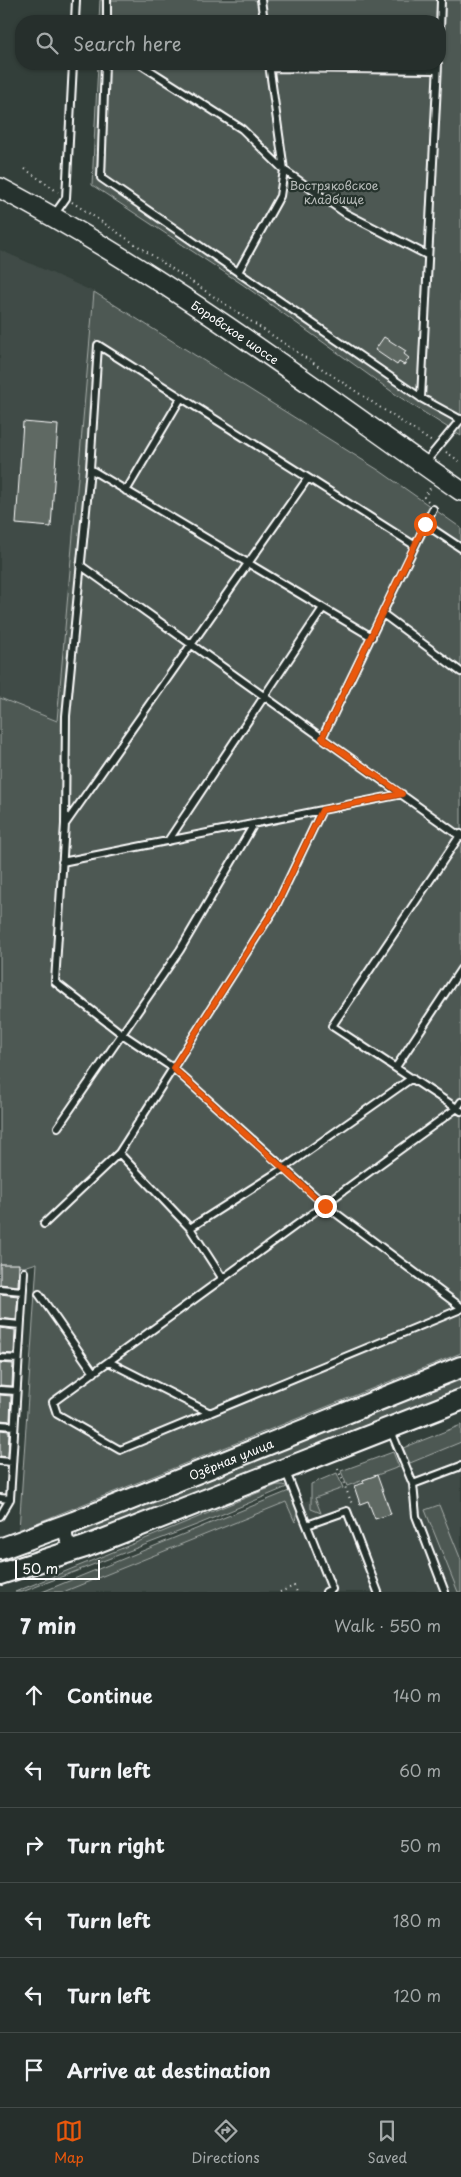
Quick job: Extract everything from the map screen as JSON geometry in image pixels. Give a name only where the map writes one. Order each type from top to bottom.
[{"type":"main road","name":"Озёрная улица","points":[[0,1549],[74,1522],[461,1366]]},
{"type":"main road","points":[[0,1574],[85,1547],[461,1400]]},
{"type":"street","name":"Боровское шоссе","points":[[0,188],[53,216],[216,320],[461,491]]},
{"type":"street","points":[[74,1522],[67,1528],[66,1538],[76,1548],[85,1547]]},
{"type":"street","points":[[41,1533],[50,1534],[57,1540],[57,1553],[50,1559]]},
{"type":"lane","points":[[75,15],[76,0]]},
{"type":"lane","points":[[107,15],[108,0]]},
{"type":"lane","points":[[261,0],[263,15]]},
{"type":"lane","points":[[441,15],[442,0]]},
{"type":"lane","points":[[53,216],[66,198],[73,70]]},
{"type":"lane","points":[[105,70],[101,178],[421,398],[461,419],[423,465]]},
{"type":"lane","points":[[150,70],[242,128],[284,170],[345,213],[427,255]]},
{"type":"lane","points":[[238,272],[280,196],[284,170],[271,70]]},
{"type":"lane","points":[[421,398],[438,70]]},
{"type":"lane","points":[[414,545],[98,345],[90,469],[66,716],[65,824],[55,982],[122,1034],[173,1068],[325,1206],[461,1308]]},
{"type":"lane","points":[[126,491],[181,398]]},
{"type":"lane","points":[[90,469],[372,637]]},
{"type":"lane","points":[[65,824],[308,478]]},
{"type":"lane","points":[[322,738],[383,614],[414,545],[434,508]]},
{"type":"lane","points":[[425,524],[461,548]]},
{"type":"lane","points":[[80,565],[461,835],[332,1026],[368,1052],[396,1067],[459,1110]]},
{"type":"lane","points":[[168,841],[323,608]]},
{"type":"lane","points":[[383,614],[461,672]]},
{"type":"lane","points":[[62,862],[402,794]]},
{"type":"lane","points":[[44,1224],[119,1153],[275,908],[322,810]]},
{"type":"lane","points":[[58,1127],[180,950],[254,824]]},
{"type":"lane","points":[[396,1067],[461,969]]},
{"type":"lane","points":[[190,1228],[284,1168],[412,1078]]},
{"type":"lane","points":[[461,1102],[459,1110],[53,1402],[57,1414],[120,1450],[461,1308]]},
{"type":"lane","points":[[119,1153],[190,1228],[224,1279]]},
{"type":"lane","points":[[0,1516],[10,1499],[24,1272]]},
{"type":"lane","points":[[0,1289],[22,1291]]},
{"type":"lane","points":[[39,1294],[94,1373]]},
{"type":"lane","points":[[0,1323],[20,1325]]},
{"type":"lane","points":[[0,1358],[18,1359]]},
{"type":"lane","points":[[109,1362],[210,1413]]},
{"type":"lane","points":[[0,1390],[16,1391]]},
{"type":"lane","points":[[0,1425],[14,1426]]},
{"type":"lane","points":[[390,1428],[413,1484],[416,1516],[445,1592]]},
{"type":"lane","points":[[0,1461],[12,1462]]},
{"type":"lane","points":[[413,1484],[461,1466]]},
{"type":"lane","points":[[284,1469],[332,1589],[326,1592]]},
{"type":"lane","points":[[0,1498],[10,1499]]},
{"type":"lane","points":[[307,1525],[347,1511],[378,1592]]},
{"type":"path","points":[[25,168],[66,198],[461,462]]},
{"type":"path","points":[[338,1469],[354,1509],[347,1511]]},
{"type":"path","points":[[280,1592],[294,1586],[297,1592]]},
{"type":"shaded area","points":[[0,250],[94,292],[57,721],[0,698]]},
{"type":"shaded area","points":[[461,1442],[461,1592],[63,1592],[286,1502],[289,1507],[310,1500]]},
{"type":"green space","name":"Востряковское кладбище","points":[[100,0],[461,0],[461,436],[398,396],[242,284],[92,185],[98,70],[446,70],[446,15],[99,15]]},
{"type":"green space","points":[[94,292],[380,471],[461,528],[461,1353],[19,1530],[37,1263],[24,1267],[0,1264],[0,698],[57,721]]},
{"type":"green space","points":[[461,1378],[461,1393],[77,1541],[75,1538],[78,1531]]},
{"type":"green space","points":[[461,1425],[461,1442],[410,1463],[403,1448]]},
{"type":"green space","points":[[393,1452],[399,1467],[347,1486],[341,1471]]},
{"type":"green space","points":[[337,1473],[343,1488],[315,1498],[321,1513],[311,1509],[311,1484]]},
{"type":"green space","points":[[277,1485],[287,1487],[199,1524],[22,1592],[15,1592]]},
{"type":"green space","points":[[289,1491],[297,1511],[295,1522],[286,1502],[63,1592],[42,1592]]},
{"type":"green space","points":[[439,1505],[461,1560],[461,1592],[458,1592],[425,1510]]},
{"type":"building","points":[[384,337],[406,351],[404,354],[409,358],[404,365],[399,362],[397,365],[375,350]]},
{"type":"building","points":[[23,422],[58,425],[51,527],[16,524]]},
{"type":"building","points":[[0,1264],[19,1264],[18,1286],[0,1284]]},
{"type":"building","points":[[0,1294],[18,1296],[16,1320],[0,1318]]},
{"type":"building","points":[[0,1328],[15,1330],[14,1354],[0,1353]]},
{"type":"building","points":[[0,1363],[13,1364],[12,1386],[0,1385]]},
{"type":"building","points":[[0,1395],[11,1396],[10,1421],[0,1420]]},
{"type":"building","points":[[0,1430],[9,1431],[8,1457],[0,1456]]},
{"type":"building","points":[[377,1475],[391,1514],[375,1519],[368,1501],[360,1504],[354,1486],[364,1483],[363,1480]]},
{"type":"route","points":[[325,1206],[173,1068],[275,908],[322,810],[402,794],[322,738],[425,524]]}]
